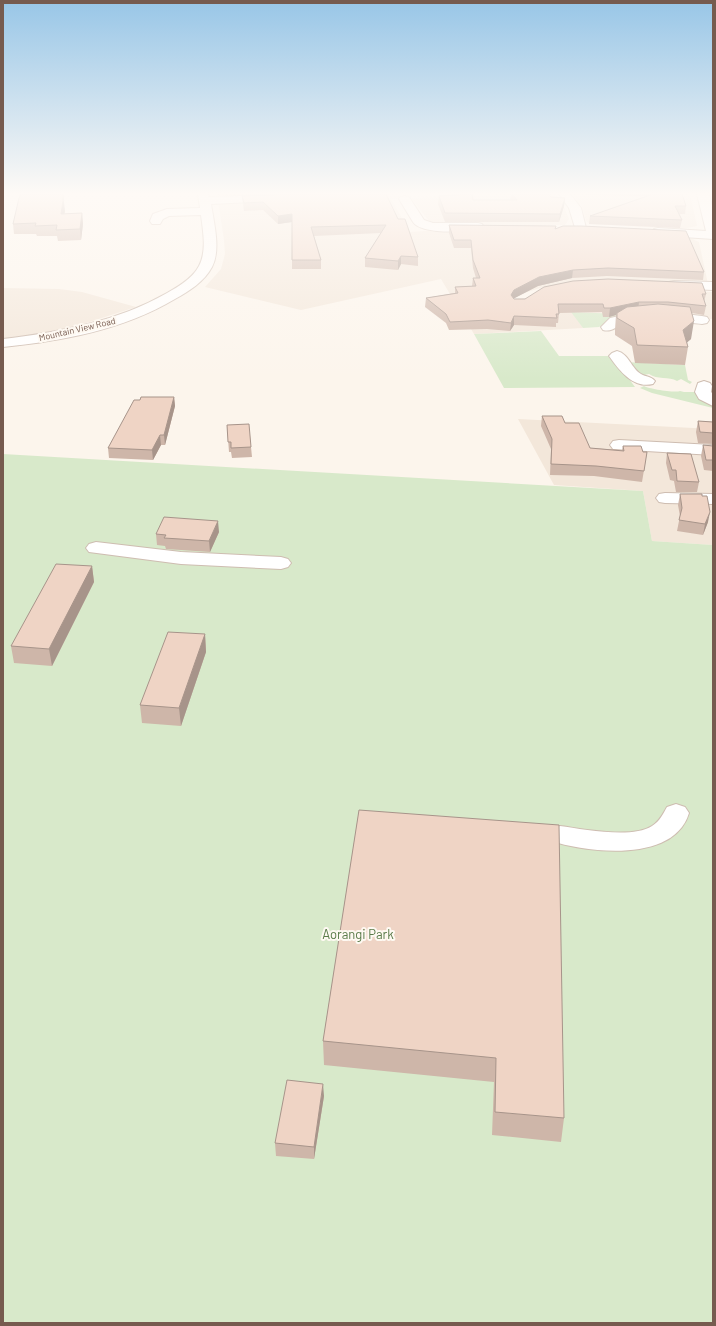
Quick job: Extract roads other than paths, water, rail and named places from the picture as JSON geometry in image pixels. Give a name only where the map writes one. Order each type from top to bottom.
[{"type":"street","name":"Mountain View Road","points":[[3,343],[27,340],[103,324],[142,312],[186,286],[201,274],[208,262],[208,256]]},
{"type":"street","points":[[660,284],[713,286]]},
{"type":"street","points":[[608,328],[613,322],[634,317],[671,318],[705,322]]},
{"type":"street","points":[[617,356],[635,377],[647,381]]},
{"type":"street","points":[[619,445],[713,450]]},
{"type":"street","points":[[665,498],[713,499]]},
{"type":"street","points":[[96,548],[181,558],[282,563]]},
{"type":"street","points":[[560,835],[614,840],[636,840],[652,837],[663,832],[672,823],[676,813]]},
{"type":"park label","name":"Aorangi Park","points":[[358,934]]}]
